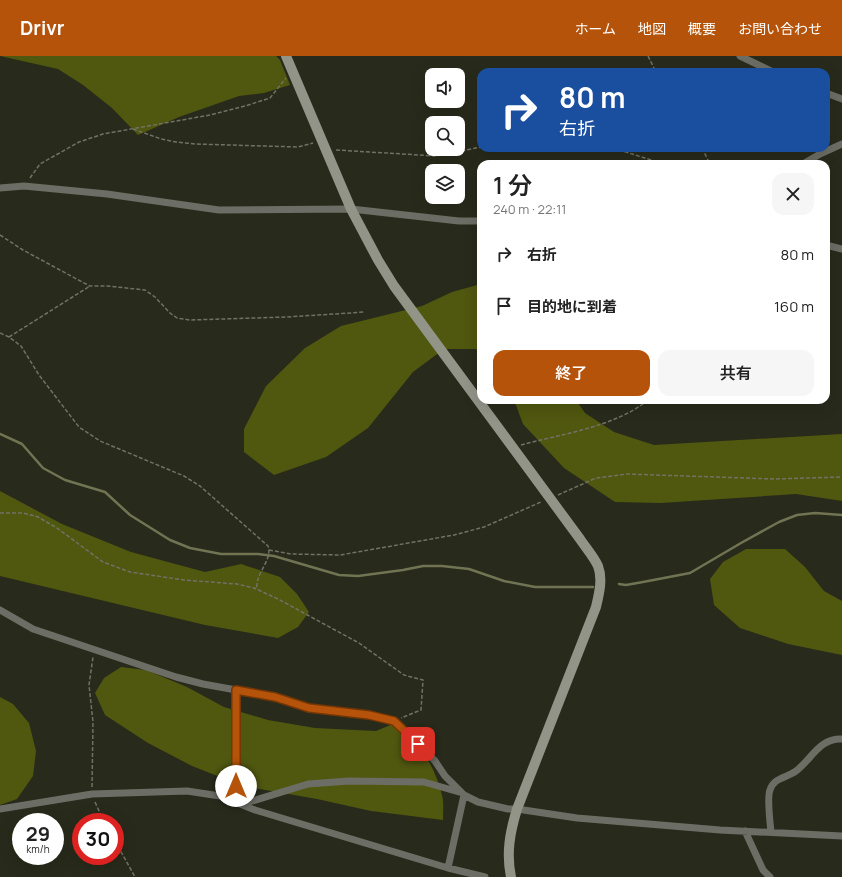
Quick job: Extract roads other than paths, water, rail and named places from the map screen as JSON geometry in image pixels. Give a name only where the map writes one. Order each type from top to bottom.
[{"type":"street","points":[[286,56],[351,208],[378,260],[394,286],[477,398]]},
{"type":"street","points":[[740,56],[765,68]]},
{"type":"street","points":[[830,94],[842,99]]},
{"type":"street","points":[[830,149],[842,144]]},
{"type":"street","points":[[810,160],[824,152]]},
{"type":"street","points":[[0,188],[24,186],[107,194],[219,210],[351,208],[477,221]]},
{"type":"street","points":[[830,246],[842,249]]},
{"type":"street","points":[[481,404],[580,539],[597,566],[600,575],[600,589],[596,607],[517,809],[511,830],[508,850],[511,877]]},
{"type":"street","points":[[0,610],[33,629],[176,677],[203,684],[275,697],[309,708],[369,715],[394,721],[434,761],[462,794]]},
{"type":"street","points":[[236,690],[236,801]]},
{"type":"street","points":[[771,832],[769,791],[774,782],[796,772],[820,746],[835,739],[842,739]]},
{"type":"street","points":[[236,801],[249,802],[308,784],[349,781],[424,782],[462,794],[486,804],[508,809],[577,818],[745,831],[842,836]]},
{"type":"street","points":[[0,809],[92,794],[187,791],[220,796],[236,801],[255,810],[448,868],[485,877]]},
{"type":"street","points":[[448,868],[462,794]]},
{"type":"street","points":[[745,831],[763,870],[770,877]]},
{"type":"waterway","points":[[0,434],[22,444],[43,468],[65,480],[105,492],[130,515],[170,540],[190,548],[221,554],[258,554],[274,556],[339,575],[358,576],[423,566],[442,566],[469,569],[504,581],[535,587],[593,587]]},
{"type":"waterway","points":[[619,584],[626,585],[690,573],[779,522],[797,515],[815,513],[842,515]]}]
